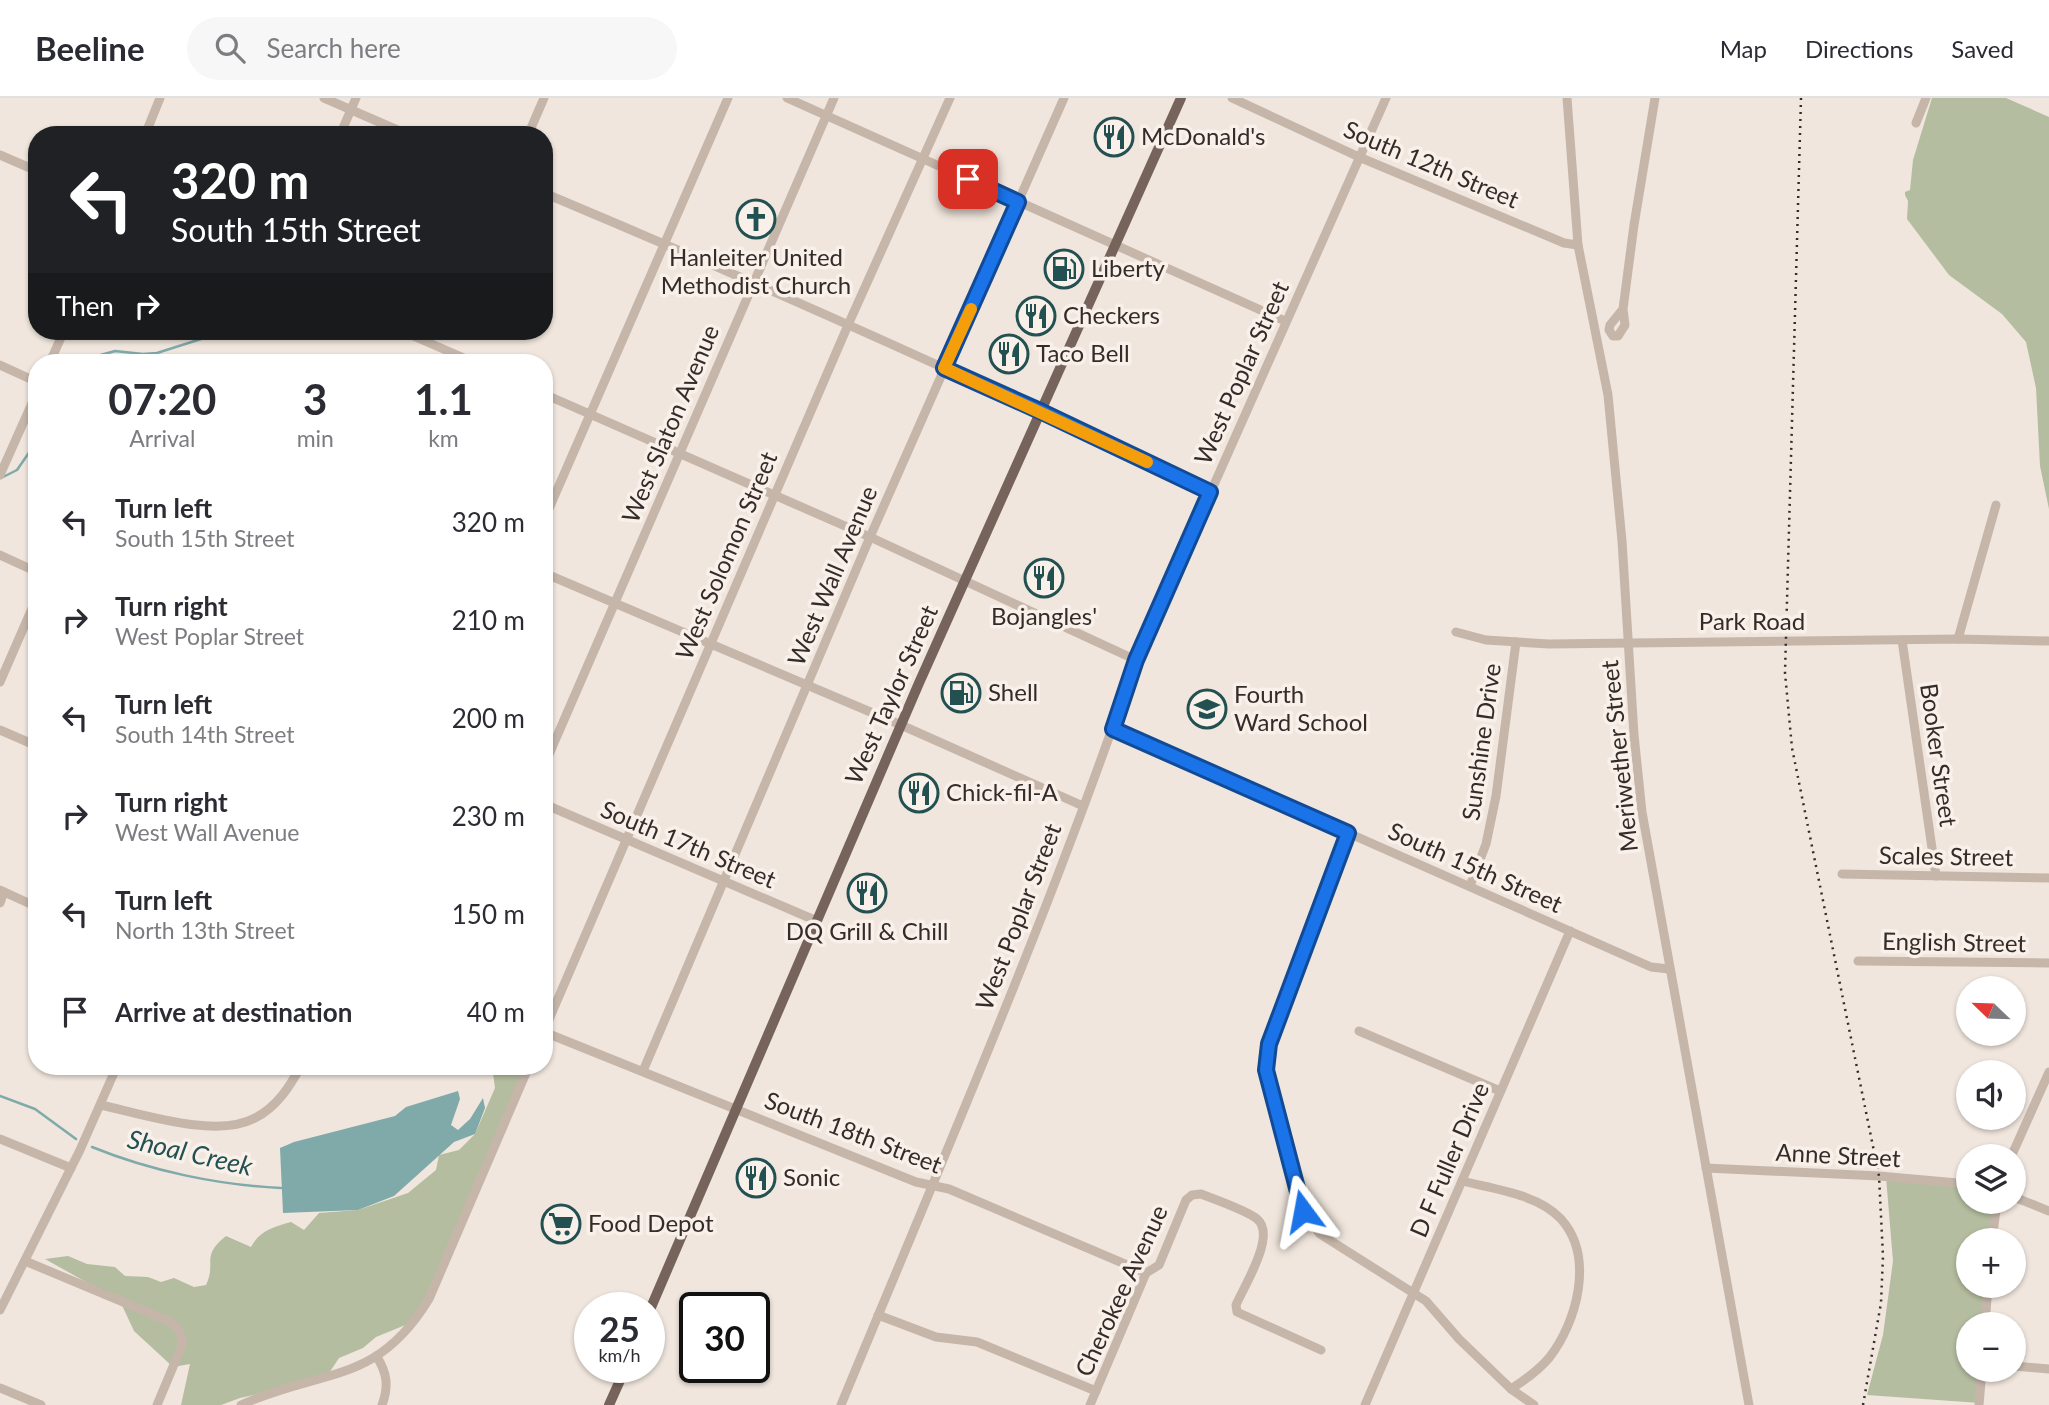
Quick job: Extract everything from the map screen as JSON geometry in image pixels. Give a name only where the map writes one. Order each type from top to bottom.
[{"type":"main road","name":"West Taylor Street","points":[[658,1292],[964,581],[1181,98]]},
{"type":"main road","points":[[609,1405],[619,1383]]},
{"type":"street","points":[[149,126],[160,98]]},
{"type":"street","points":[[324,98],[389,126]]},
{"type":"street","points":[[344,126],[356,98]]},
{"type":"street","points":[[532,126],[544,98]]},
{"type":"street","points":[[553,500],[728,98]]},
{"type":"street","points":[[787,98],[1285,321]]},
{"type":"street","name":"West Slaton Avenue","points":[[553,745],[834,98]]},
{"type":"street","name":"West Solomon Street","points":[[553,1011],[848,325],[950,98]]},
{"type":"street","name":"West Wall Avenue","points":[[642,1071],[870,537],[1064,98]]},
{"type":"street","name":"South 12th Street","points":[[1232,98],[1359,156],[1564,243],[1578,245]]},
{"type":"street","name":"West Poplar Street","points":[[841,1405],[1017,979],[1113,729],[1136,660],[1385,98]]},
{"type":"street","name":"Meriwether Street","points":[[1567,98],[1578,245],[1608,395],[1642,812],[1749,1405]]},
{"type":"street","points":[[1623,309],[1655,98]]},
{"type":"street","points":[[1916,123],[1926,98]]},
{"type":"street","points":[[0,155],[28,167]]},
{"type":"street","points":[[553,196],[1040,411],[1210,492]]},
{"type":"street","points":[[423,340],[455,354]]},
{"type":"street","points":[[0,365],[28,378]]},
{"type":"street","points":[[553,398],[870,537],[1136,660]]},
{"type":"street","points":[[0,475],[28,411]]},
{"type":"street","points":[[1958,639],[1996,505]]},
{"type":"street","points":[[0,555],[28,568]]},
{"type":"street","points":[[553,577],[807,684],[1083,806]]},
{"type":"street","points":[[0,682],[28,618]]},
{"type":"street","name":"Park Road","points":[[1456,632],[1486,640],[1549,644],[1958,639],[2049,641]]},
{"type":"street","name":"Booker Street","points":[[1902,640],[1936,876]]},
{"type":"street","name":"Sunshine Drive","points":[[1470,886],[1486,844],[1495,805],[1516,642]]},
{"type":"street","name":"South 15th Street","points":[[1113,729],[1651,967],[1669,969]]},
{"type":"street","points":[[0,730],[28,742]]},
{"type":"street","name":"South 17th Street","points":[[553,808],[817,921]]},
{"type":"street","points":[[1348,833],[1269,1044],[1266,1070],[1303,1211],[1320,1234],[1426,1301],[1511,1389],[1534,1405]]},
{"type":"street","name":"Scales Street","points":[[1842,874],[2049,878]]},
{"type":"street","points":[[0,903],[2,891],[28,903]]},
{"type":"street","name":"D F Fuller Drive","points":[[1365,1405],[1570,931]]},
{"type":"street","name":"English Street","points":[[1858,961],[2049,963]]},
{"type":"street","points":[[1360,1031],[1500,1091]]},
{"type":"street","name":"South 18th Street","points":[[553,1036],[916,1182],[949,1189],[1146,1273]]},
{"type":"street","points":[[2017,1144],[2049,1072]]},
{"type":"street","points":[[0,1310],[72,1168],[113,1075]]},
{"type":"street","points":[[100,1105],[187,1123],[228,1127],[254,1119],[270,1108],[296,1075]]},
{"type":"street","points":[[242,1405],[270,1392],[347,1372],[377,1357],[415,1321],[429,1299],[525,1075]]},
{"type":"street","points":[[0,1139],[72,1168]]},
{"type":"street","name":"Anne Street","points":[[1706,1168],[1879,1176],[1956,1183]]},
{"type":"street","points":[[1462,1181],[1541,1204],[1561,1219],[1576,1242],[1581,1271],[1575,1303],[1565,1332],[1549,1358],[1528,1379],[1511,1389]]},
{"type":"street","name":"Cherokee Avenue","points":[[1090,1405],[1146,1273],[1159,1265],[1186,1200],[1192,1195],[1201,1194],[1257,1218],[1264,1229],[1265,1242],[1236,1306],[1237,1312],[1321,1350]]},
{"type":"street","points":[[2026,1202],[2049,1211]]},
{"type":"street","points":[[25,1261],[171,1322],[179,1331],[183,1343],[157,1405]]},
{"type":"street","points":[[878,1315],[936,1337],[977,1342],[1096,1391]]},
{"type":"street","points":[[377,1357],[386,1372],[386,1394],[382,1405]]},
{"type":"street","points":[[2026,1367],[2049,1369]]},
{"type":"street","points":[[1979,1405],[1981,1382]]},
{"type":"street","points":[[0,1388],[41,1405]]},
{"type":"green space","points":[[1932,98],[2006,98],[2049,117],[2049,509],[2040,466],[2036,388],[2026,342],[2002,314],[1949,275],[1907,219],[1908,201],[1905,192],[1910,190],[1913,160]]},
{"type":"green space","points":[[493,1075],[525,1075],[415,1321],[376,1337],[363,1348],[339,1358],[325,1379],[240,1398],[221,1405],[181,1405],[190,1364],[173,1367],[134,1331],[120,1301],[45,1259],[68,1256],[87,1264],[115,1267],[125,1276],[148,1277],[161,1282],[174,1278],[194,1287],[206,1285],[213,1249],[226,1236],[251,1247],[263,1233],[279,1226],[291,1222],[304,1230],[319,1213],[358,1210],[408,1193],[436,1170],[439,1155],[459,1150],[475,1134],[495,1088]]},
{"type":"green space","points":[[1886,1177],[1956,1185],[1956,1214],[1993,1214],[1992,1228],[1956,1228],[1956,1298],[1987,1298],[1986,1312],[1956,1312],[1956,1382],[1981,1382],[1980,1403],[1867,1395],[1883,1335],[1893,1261]]},
{"type":"water","points":[[458,1091],[460,1099],[451,1125],[458,1130],[470,1119],[483,1098],[485,1108],[475,1134],[454,1142],[394,1196],[358,1210],[283,1213],[280,1148],[395,1116],[406,1107]]},
{"type":"waterway","points":[[143,354],[157,353],[198,340]]},
{"type":"waterway","points":[[104,354],[115,351],[143,354]]},
{"type":"waterway","points":[[1,478],[17,470],[28,454]]},
{"type":"waterway","name":"Shoal Creek","points":[[0,1096],[35,1109],[76,1139]]},
{"type":"waterway","name":"Shoal Creek","points":[[92,1147],[114,1156],[185,1175],[233,1184],[281,1188]]},
{"type":"railway","points":[[1801,98],[1785,673],[1792,748],[1879,1176],[1883,1256],[1881,1303],[1863,1405]]},
{"type":"slow traffic","points":[[971,309],[944,368],[1147,462]]},
{"type":"place","name":"McDonald's","points":[[1114,137]]},
{"type":"place","name":"Hanleiter United Methodist Church","points":[[756,219]]},
{"type":"place","name":"Liberty","points":[[1064,269]]},
{"type":"place","name":"Checkers","points":[[1036,316]]},
{"type":"place","name":"Taco Bell","points":[[1009,354]]},
{"type":"place","name":"Bojangles'","points":[[1044,578]]},
{"type":"place","name":"Shell","points":[[961,693]]},
{"type":"place","name":"Fourth Ward School","points":[[1207,709]]},
{"type":"place","name":"Chick-fil-A","points":[[919,793]]},
{"type":"place","name":"DQ Grill & Chill","points":[[867,893]]},
{"type":"place","name":"Sonic","points":[[756,1178]]},
{"type":"place","name":"Food Depot","points":[[561,1224]]},
{"type":"route","points":[[968,179],[1018,202],[944,368],[1210,492],[1136,660],[1113,729],[1348,833],[1269,1044],[1266,1070],[1303,1211]]}]
